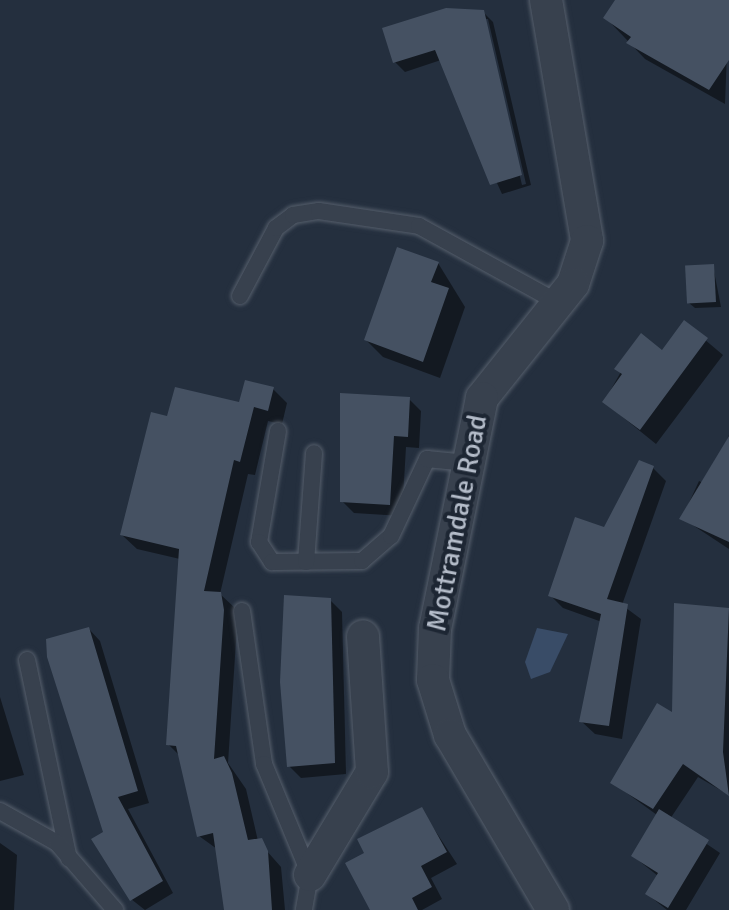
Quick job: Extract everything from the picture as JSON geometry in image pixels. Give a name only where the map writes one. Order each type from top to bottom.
[{"type":"street","name":"Mottramdale Road","points":[[546,0],[587,226],[582,267],[489,384],[467,463],[435,628],[433,680],[450,735],[553,910]]},
{"type":"street","points":[[310,875],[372,772],[363,636]]},
{"type":"lane","points":[[240,296],[276,228],[293,215],[319,211],[419,226],[557,302]]},
{"type":"lane","points":[[278,431],[259,548],[272,562],[349,563],[374,555],[391,536],[427,459],[467,463]]},
{"type":"lane","points":[[306,562],[314,453]]},
{"type":"lane","points":[[242,611],[264,764],[310,875],[304,910]]},
{"type":"lane","points":[[27,660],[69,859]]},
{"type":"lane","points":[[0,811],[57,843],[115,910]]},
{"type":"water","points":[[537,628],[568,634],[550,672],[531,679],[525,662]]},
{"type":"building","points":[[615,0],[729,0],[729,60],[709,90],[626,43],[631,37],[603,18]]},
{"type":"building","points":[[446,8],[484,10],[522,175],[490,185],[435,50],[393,63],[382,28]]},
{"type":"building","points":[[397,247],[439,262],[431,282],[449,288],[423,362],[364,340]]},
{"type":"building","points":[[714,264],[716,302],[687,303],[685,266]]},
{"type":"building","points":[[684,320],[708,338],[640,430],[602,402],[622,374],[614,369],[641,333],[662,350]]},
{"type":"building","points":[[245,380],[274,387],[268,411],[254,407],[240,462],[234,460],[204,591],[221,592],[224,610],[214,759],[224,756],[232,773],[248,840],[262,838],[268,851],[272,910],[224,910],[213,833],[197,837],[176,746],[166,745],[179,549],[120,535],[151,412],[167,416],[175,387],[239,402]]},
{"type":"building","points":[[340,393],[410,397],[408,437],[394,436],[390,505],[340,502]]},
{"type":"building","points":[[729,436],[729,542],[679,519]]},
{"type":"building","points":[[639,460],[654,466],[607,599],[628,604],[609,726],[579,722],[601,614],[548,596],[575,517],[604,527]]},
{"type":"building","points":[[284,595],[331,598],[335,763],[287,767],[280,682]]},
{"type":"building","points":[[674,603],[729,608],[723,752],[729,796],[683,764],[653,809],[610,783],[657,703],[672,712]]},
{"type":"building","points":[[89,627],[138,791],[118,797],[163,881],[130,901],[91,839],[103,832],[47,657],[46,639]]},
{"type":"building","points":[[422,807],[447,852],[421,866],[432,887],[412,898],[418,910],[370,910],[345,863],[364,853],[357,839]]},
{"type":"building","points":[[659,809],[709,840],[668,908],[645,894],[658,873],[631,856]]}]
